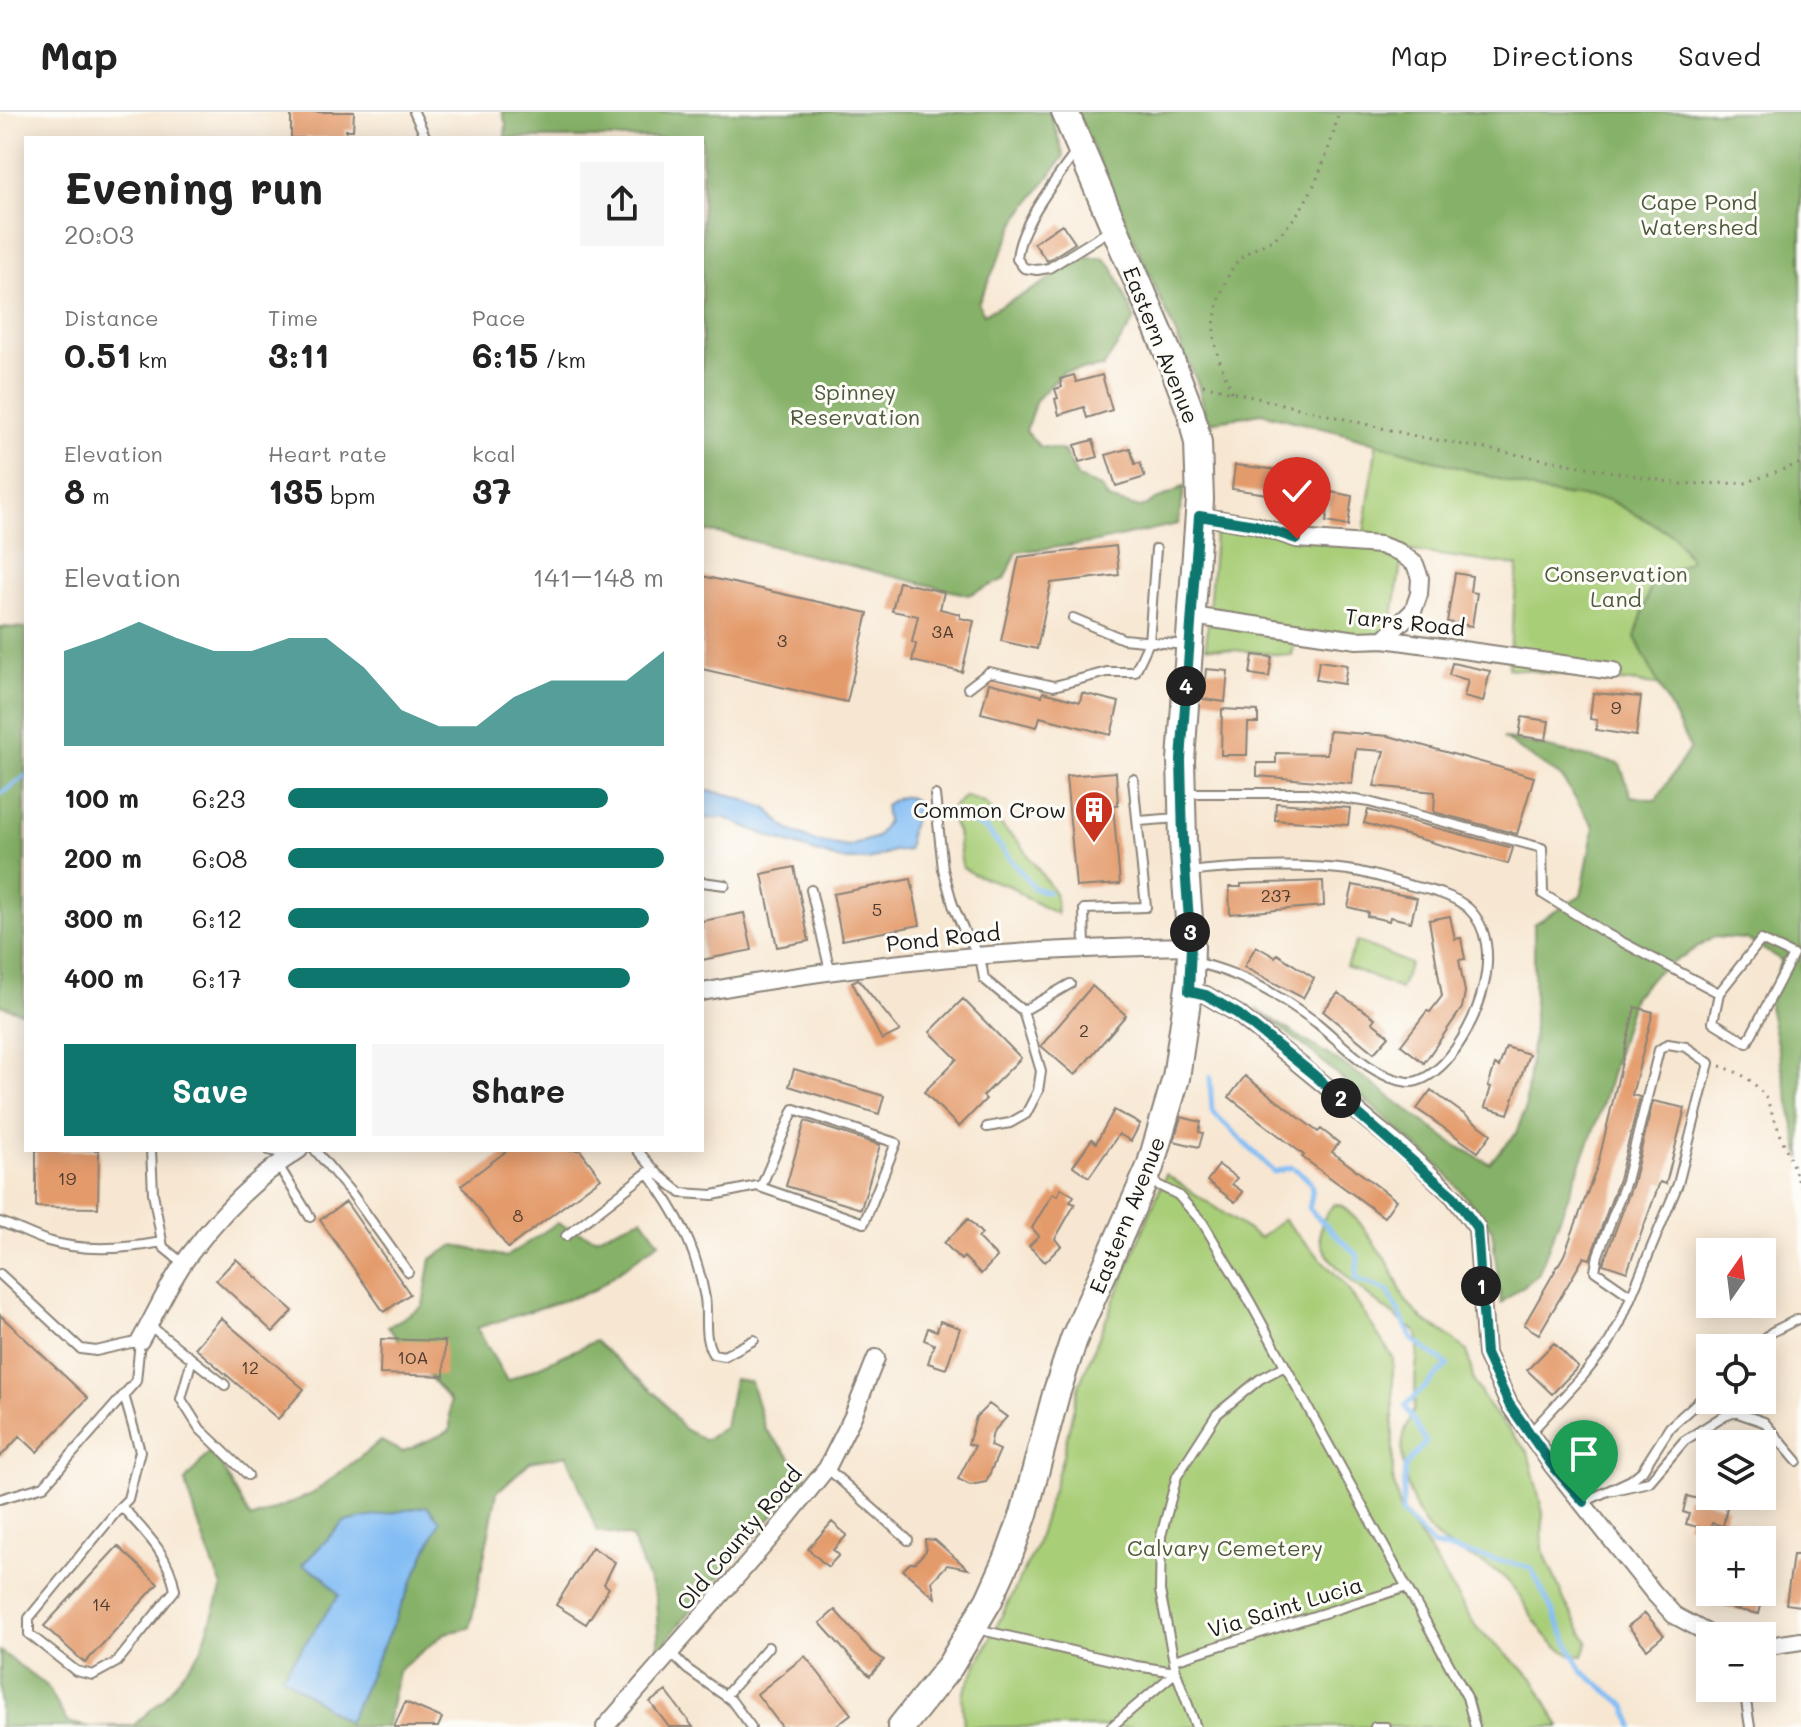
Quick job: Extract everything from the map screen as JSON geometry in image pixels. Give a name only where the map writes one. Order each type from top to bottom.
[{"type":"main road","name":"Eastern Avenue","points":[[901,1727],[950,1666],[1008,1558],[1024,1514],[1074,1339],[1145,1179],[1165,1119],[1176,1078],[1189,991],[1181,760],[1199,516],[1201,467],[1198,443],[1178,379],[1065,112]]},
{"type":"street","points":[[1199,516],[1255,525],[1297,539],[1380,545],[1399,552],[1415,564],[1420,578],[1419,594],[1413,611],[1384,639]]},
{"type":"street","name":"Tarrs Road","points":[[1192,616],[1357,640],[1384,639],[1613,671]]},
{"type":"street","name":"Pond Road","points":[[704,992],[830,972],[980,956],[1085,948],[1190,953]]},
{"type":"street","points":[[1189,991],[1206,995],[1238,1014],[1348,1103],[1454,1197],[1477,1228],[1486,1354],[1509,1404],[1674,1615],[1696,1627]]},
{"type":"street","points":[[140,1341],[192,1250],[238,1198],[284,1155]]},
{"type":"street","name":"Old County Road","points":[[605,1727],[773,1535],[827,1468],[853,1416],[876,1358]]},
{"type":"street","points":[[1776,1645],[1801,1641]]},
{"type":"lane","points":[[414,112],[425,136]]},
{"type":"lane","points":[[1079,148],[1049,189],[1018,246],[1017,259],[1024,268],[1049,268],[1113,228]]},
{"type":"lane","points":[[968,688],[989,672],[1054,686],[1107,672],[1135,672],[1149,642],[1156,549]]},
{"type":"lane","points":[[1073,618],[1123,639],[1189,646]]},
{"type":"lane","points":[[1085,948],[1084,909],[1146,907],[1133,779]]},
{"type":"lane","points":[[1139,821],[1182,805],[1307,793],[1369,802],[1542,848],[1543,894],[1607,934],[1719,993]]},
{"type":"lane","points":[[935,795],[943,869],[966,935],[980,956],[984,979],[1023,1011],[1041,1071],[1038,1091],[1026,1114],[1010,1123],[987,1127]]},
{"type":"lane","points":[[1185,873],[1270,868],[1352,871],[1442,893],[1468,909],[1480,929],[1485,945],[1484,992],[1478,1011],[1454,1052],[1421,1081],[1407,1082],[1387,1075],[1357,1057],[1315,1022],[1268,992],[1190,953]]},
{"type":"lane","points":[[704,882],[725,885]]},
{"type":"lane","points":[[811,890],[830,972]]},
{"type":"lane","points":[[1761,940],[1793,955],[1747,1043],[1713,1022],[1719,993],[1761,940]]},
{"type":"lane","points":[[1023,1011],[1070,984]]},
{"type":"lane","points":[[1529,1433],[1607,1346],[1631,1296],[1678,1184],[1709,1063],[1686,1047],[1668,1044],[1659,1050],[1626,1181],[1598,1255],[1595,1271],[1631,1296]]},
{"type":"lane","points":[[651,1171],[681,1193],[713,1195],[761,1187],[864,1223],[896,1143],[794,1109],[761,1187]]},
{"type":"lane","points":[[151,1152],[153,1193],[163,1247],[184,1264]]},
{"type":"lane","points":[[317,1152],[352,1194],[408,1272]]},
{"type":"lane","points":[[638,1152],[675,1209],[697,1260],[706,1302],[705,1331],[709,1348],[713,1354],[724,1356],[754,1340]]},
{"type":"lane","points":[[284,1155],[310,1217]]},
{"type":"lane","points":[[566,1236],[651,1171]]},
{"type":"lane","points":[[1145,1179],[1178,1195],[1203,1223],[1249,1300],[1467,1697],[1475,1727]]},
{"type":"lane","points":[[0,1222],[48,1241],[78,1246],[126,1248],[162,1242]]},
{"type":"lane","points":[[0,1274],[81,1349],[96,1351],[140,1341],[136,1381],[44,1486],[0,1499]]},
{"type":"lane","points":[[1770,1334],[1798,1319]]},
{"type":"lane","points":[[149,1325],[225,1385]]},
{"type":"lane","points":[[192,1359],[181,1399],[200,1429],[248,1475]]},
{"type":"lane","points":[[1196,1727],[1176,1672],[1160,1591],[1161,1536],[1177,1476],[1217,1414],[1260,1379],[1285,1366]]},
{"type":"lane","points":[[121,1506],[158,1548],[172,1571],[175,1590],[117,1662],[93,1675],[76,1671],[29,1634],[29,1618],[121,1506],[128,1499],[140,1451],[124,1395]]},
{"type":"lane","points":[[1584,1502],[1642,1471],[1670,1427],[1696,1404]]},
{"type":"lane","points":[[1609,1491],[1649,1482],[1684,1441],[1735,1412],[1764,1422],[1797,1461]]},
{"type":"lane","points":[[827,1468],[908,1540]]},
{"type":"lane","name":"Via Saint Lucia","points":[[1174,1660],[1407,1587]]},
{"type":"lane","points":[[973,1628],[1136,1666],[1176,1672]]},
{"type":"lane","points":[[725,1696],[768,1647]]},
{"type":"lane","points":[[671,1653],[687,1669],[731,1700],[751,1727]]},
{"type":"lane","points":[[1111,1727],[1176,1672]]},
{"type":"lane","points":[[1746,1702],[1750,1727]]},
{"type":"lane","points":[[1375,1727],[1386,1727]]},
{"type":"path","points":[[1232,392],[1215,351],[1213,318],[1231,268],[1245,254],[1279,236],[1291,221],[1321,172],[1339,112]]},
{"type":"path","points":[[1178,379],[1415,436],[1680,484],[1745,483],[1801,463]]},
{"type":"path","points":[[1709,1063],[1748,1077],[1760,1089],[1801,1187]]},
{"type":"green space","name":"Spinney Reservation","points":[[502,112],[1050,112],[1064,156],[1018,218],[978,303],[984,314],[1030,291],[1083,258],[1104,258],[1113,268],[1135,319],[1103,367],[1064,372],[1036,400],[1026,431],[1039,446],[1064,451],[1078,478],[1101,487],[1108,499],[1140,508],[1185,486],[1178,524],[1091,543],[1017,552],[1005,579],[968,595],[704,531],[704,136],[505,136],[506,124]]},
{"type":"green space","name":"Cape Pond Watershed","points":[[1077,112],[1801,112],[1801,1159],[1769,1006],[1781,960],[1746,939],[1714,937],[1656,973],[1633,997],[1600,1113],[1538,1275],[1501,1303],[1492,1229],[1444,1171],[1313,1053],[1256,1009],[1366,1079],[1455,1145],[1489,1163],[1515,1135],[1525,1110],[1534,1027],[1534,924],[1581,896],[1594,827],[1561,777],[1503,738],[1620,764],[1631,796],[1656,800],[1690,748],[1635,637],[1652,582],[1691,560],[1672,534],[1609,500],[1546,493],[1338,432],[1261,413],[1207,423],[1198,384]]},
{"type":"green space","name":"Conservation Land","points":[[1377,441],[1654,499],[1708,533],[1718,692],[1508,668],[1518,566],[1403,550],[1388,649],[1294,636],[1292,656],[1206,647],[1216,522],[1363,540]]},
{"type":"green space","points":[[0,627],[24,628],[24,1013],[0,1005]]},
{"type":"green space","points":[[966,796],[986,804],[1006,831],[1019,842],[1055,893],[1057,914],[1012,887],[973,874],[962,867],[957,831],[947,811]]},
{"type":"green space","points":[[1357,941],[1410,964],[1400,989],[1346,966]]},
{"type":"green space","name":"Calvary Cemetery","points":[[1166,1174],[1260,1238],[1283,1219],[1344,1283],[1393,1358],[1393,1478],[1400,1511],[1423,1541],[1476,1627],[1533,1678],[1560,1727],[964,1727],[962,1695],[1035,1549],[1062,1459],[1078,1388]]},
{"type":"green space","points":[[1335,1204],[1342,1206],[1359,1222],[1390,1266],[1405,1300],[1424,1321],[1444,1332],[1467,1351],[1474,1382],[1489,1407],[1528,1452],[1543,1513],[1542,1548],[1565,1602],[1588,1642],[1583,1656],[1570,1654],[1550,1640],[1502,1576],[1443,1543],[1424,1523],[1409,1492],[1402,1457],[1405,1432],[1415,1402],[1417,1333],[1361,1290],[1324,1249],[1321,1228]]},
{"type":"green space","points":[[642,1218],[659,1242],[593,1291],[477,1328],[507,1381],[595,1341],[660,1398],[684,1429],[705,1440],[725,1427],[734,1379],[751,1382],[765,1429],[808,1477],[701,1597],[659,1650],[656,1598],[631,1537],[597,1531],[567,1455],[530,1462],[497,1492],[470,1628],[445,1633],[398,1671],[387,1727],[90,1727],[133,1726],[163,1699],[201,1650],[222,1587],[185,1481],[212,1449],[251,1519],[312,1494],[381,1441],[402,1452],[450,1431],[450,1401],[388,1327],[423,1306],[431,1259],[455,1245],[506,1257],[557,1223],[595,1238]]},
{"type":"green space","points":[[0,1651],[47,1686],[67,1722],[90,1727],[0,1727]]},
{"type":"water","points":[[704,790],[731,795],[766,808],[787,829],[814,841],[848,847],[877,837],[887,821],[885,805],[889,802],[906,797],[919,804],[910,831],[908,850],[893,851],[869,860],[841,860],[773,838],[723,817],[704,819]]},
{"type":"water","points":[[427,1506],[440,1521],[348,1723],[282,1676],[339,1595],[322,1575],[302,1565],[344,1522]]},
{"type":"building","points":[[291,112],[354,112],[353,130],[346,130],[346,136],[291,136]]},
{"type":"building","points":[[1062,224],[1075,243],[1047,261],[1034,243]]},
{"type":"building","points":[[1074,375],[1076,382],[1102,375],[1112,410],[1087,418],[1084,407],[1059,415],[1055,389],[1062,387],[1060,379]]},
{"type":"building","points":[[1093,440],[1098,457],[1079,462],[1075,445]]},
{"type":"building","points":[[1130,448],[1135,464],[1140,463],[1145,477],[1116,486],[1106,455]]},
{"type":"building","points":[[1235,465],[1279,470],[1275,495],[1232,489]]},
{"type":"building","points":[[1331,492],[1352,496],[1348,526],[1326,522]]},
{"type":"building","points":[[1116,546],[1119,575],[1051,583],[1037,649],[1001,641],[1019,557]]},
{"type":"building","points":[[1455,573],[1472,576],[1470,592],[1477,593],[1472,626],[1447,622]]},
{"type":"building","points":[[704,576],[868,613],[847,702],[704,669]]},
{"type":"building","points":[[899,582],[944,592],[940,609],[974,621],[962,672],[912,661],[916,644],[912,642],[918,616],[892,611]]},
{"type":"building","points":[[1253,655],[1272,657],[1269,677],[1250,674]]},
{"type":"building","points":[[1319,661],[1347,665],[1344,684],[1316,680]]},
{"type":"building","points":[[1452,663],[1490,671],[1483,702],[1464,697],[1468,680],[1449,675]]},
{"type":"building","points":[[1206,669],[1228,671],[1225,702],[1203,699]]},
{"type":"building","points":[[989,683],[1080,702],[1082,693],[1119,702],[1111,735],[1040,717],[1037,727],[981,713]]},
{"type":"building","points":[[1593,693],[1641,697],[1636,736],[1596,730],[1597,720],[1590,719]]},
{"type":"building","points":[[1222,709],[1258,711],[1258,723],[1248,723],[1247,755],[1221,755]]},
{"type":"building","points":[[1522,717],[1549,721],[1546,740],[1519,736]]},
{"type":"building","points":[[1329,731],[1389,736],[1534,777],[1517,834],[1434,812],[1435,792],[1374,786],[1384,751],[1356,749],[1352,784],[1257,776],[1257,763],[1276,763],[1276,753],[1327,754]]},
{"type":"building","name":"Common Crow","points":[[1116,772],[1118,805],[1113,805],[1120,884],[1076,887],[1066,776]]},
{"type":"building","points":[[1276,803],[1350,808],[1348,825],[1275,820]]},
{"type":"building","points":[[1368,810],[1513,848],[1508,864],[1364,823]]},
{"type":"building","points":[[794,867],[809,941],[777,947],[762,874]]},
{"type":"building","points":[[911,879],[920,925],[842,940],[833,894]]},
{"type":"building","points":[[1323,881],[1324,906],[1230,914],[1229,887]]},
{"type":"building","points":[[1353,885],[1417,898],[1411,922],[1367,916],[1368,912],[1348,907]]},
{"type":"building","points":[[744,913],[752,950],[704,960],[704,921]]},
{"type":"building","points":[[1450,916],[1455,939],[1461,938],[1465,959],[1459,960],[1465,992],[1462,1008],[1424,1063],[1401,1045],[1442,996],[1429,920]]},
{"type":"building","points":[[1256,946],[1275,957],[1277,954],[1314,978],[1303,998],[1244,967]]},
{"type":"building","points":[[858,979],[900,1031],[882,1040],[852,982]]},
{"type":"building","points":[[1092,986],[1126,1015],[1075,1075],[1041,1046]]},
{"type":"building","points":[[1338,993],[1375,1018],[1372,1022],[1389,1036],[1374,1053],[1323,1011]]},
{"type":"building","points":[[963,999],[1021,1058],[983,1096],[986,1099],[959,1127],[924,1092],[957,1059],[930,1032]]},
{"type":"building","points":[[1635,1007],[1653,1012],[1632,1095],[1640,1097],[1619,1179],[1590,1259],[1584,1257],[1539,1334],[1524,1325],[1564,1255],[1598,1164]]},
{"type":"building","points":[[1506,1047],[1529,1054],[1508,1114],[1485,1107],[1495,1065],[1499,1067]]},
{"type":"building","points":[[794,1069],[884,1096],[879,1114],[789,1086]]},
{"type":"building","points":[[1245,1076],[1318,1132],[1321,1129],[1339,1143],[1332,1152],[1396,1200],[1384,1217],[1302,1157],[1304,1155],[1229,1097]]},
{"type":"building","points":[[1431,1090],[1491,1134],[1478,1152],[1417,1109]]},
{"type":"building","points":[[1653,1101],[1685,1108],[1666,1184],[1660,1182],[1627,1272],[1603,1264],[1633,1183]]},
{"type":"building","points":[[1114,1110],[1140,1124],[1131,1141],[1119,1134],[1089,1177],[1073,1166],[1092,1139],[1096,1143]]},
{"type":"building","points":[[1181,1117],[1201,1122],[1199,1132],[1203,1133],[1199,1147],[1174,1141]]},
{"type":"building","points":[[805,1121],[880,1145],[861,1209],[786,1186]]},
{"type":"building","points":[[36,1152],[99,1152],[98,1208],[36,1207]]},
{"type":"building","points":[[505,1152],[582,1152],[601,1178],[508,1248],[461,1185]]},
{"type":"building","points":[[1219,1165],[1237,1178],[1232,1184],[1243,1192],[1235,1202],[1207,1181]]},
{"type":"building","points":[[1061,1188],[1074,1196],[1070,1202],[1075,1204],[1055,1239],[1061,1246],[1045,1262],[1029,1246],[1039,1236],[1032,1228],[1053,1193],[1057,1196]]},
{"type":"building","points":[[346,1202],[410,1294],[384,1312],[320,1220]]},
{"type":"building","points":[[968,1219],[982,1234],[978,1238],[997,1257],[981,1274],[944,1243]]},
{"type":"building","points":[[236,1259],[293,1311],[273,1332],[216,1280]]},
{"type":"building","points":[[0,1315],[88,1398],[37,1452],[20,1436],[0,1457]]},
{"type":"building","points":[[221,1318],[304,1389],[278,1419],[195,1348]]},
{"type":"building","points":[[940,1321],[960,1328],[946,1369],[928,1363],[934,1344],[924,1340],[928,1328],[937,1331]]},
{"type":"building","points":[[381,1339],[445,1341],[444,1376],[380,1374]]},
{"type":"building","points":[[1554,1343],[1578,1367],[1552,1394],[1527,1370]]},
{"type":"building","points":[[989,1404],[1007,1417],[993,1432],[990,1446],[1000,1450],[986,1482],[970,1485],[958,1479],[975,1446],[968,1444],[976,1417]]},
{"type":"building","points":[[1687,1496],[1696,1498],[1696,1510],[1726,1510],[1723,1526],[1712,1523],[1711,1526],[1686,1524],[1689,1514],[1683,1512]]},
{"type":"building","points":[[832,1522],[847,1535],[833,1550],[839,1555],[828,1567],[808,1549]]},
{"type":"building","points":[[925,1539],[935,1540],[968,1569],[947,1565],[932,1581],[935,1598],[903,1570],[926,1551]]},
{"type":"building","points":[[118,1546],[158,1584],[85,1663],[44,1626]]},
{"type":"building","points":[[592,1547],[615,1562],[604,1584],[609,1588],[586,1624],[556,1605]]},
{"type":"building","points":[[1793,1555],[1801,1555],[1801,1606],[1786,1604]]},
{"type":"building","points":[[1719,1606],[1761,1606],[1759,1614]]},
{"type":"building","points":[[835,1610],[871,1651],[884,1660],[870,1676],[820,1623]]},
{"type":"building","points":[[1645,1613],[1664,1635],[1647,1649],[1628,1626]]},
{"type":"building","points":[[805,1656],[851,1714],[834,1727],[782,1727],[757,1694]]},
{"type":"building","points":[[666,1691],[693,1727],[669,1727],[650,1702]]},
{"type":"building","points":[[405,1702],[442,1718],[438,1727],[394,1727]]},
{"type":"waterway","points":[[0,794],[24,777]]},
{"type":"waterway","points":[[952,814],[987,830],[1034,888],[1048,892]]},
{"type":"waterway","points":[[1210,1077],[1212,1111],[1274,1172],[1292,1167],[1309,1180],[1312,1189],[1309,1209],[1358,1256],[1356,1279],[1387,1290],[1413,1340],[1448,1365],[1405,1406],[1426,1442],[1405,1467],[1402,1513],[1432,1545],[1531,1568],[1582,1671],[1626,1706],[1633,1727]]},
{"type":"place","name":"Common Crow","points":[[1094,844]]},
{"type":"route","points":[[1297,539],[1255,525],[1199,516],[1181,760],[1191,946],[1189,991],[1206,995],[1238,1014],[1404,1150],[1454,1197],[1477,1228],[1486,1354],[1509,1404],[1552,1465],[1584,1502]]}]
